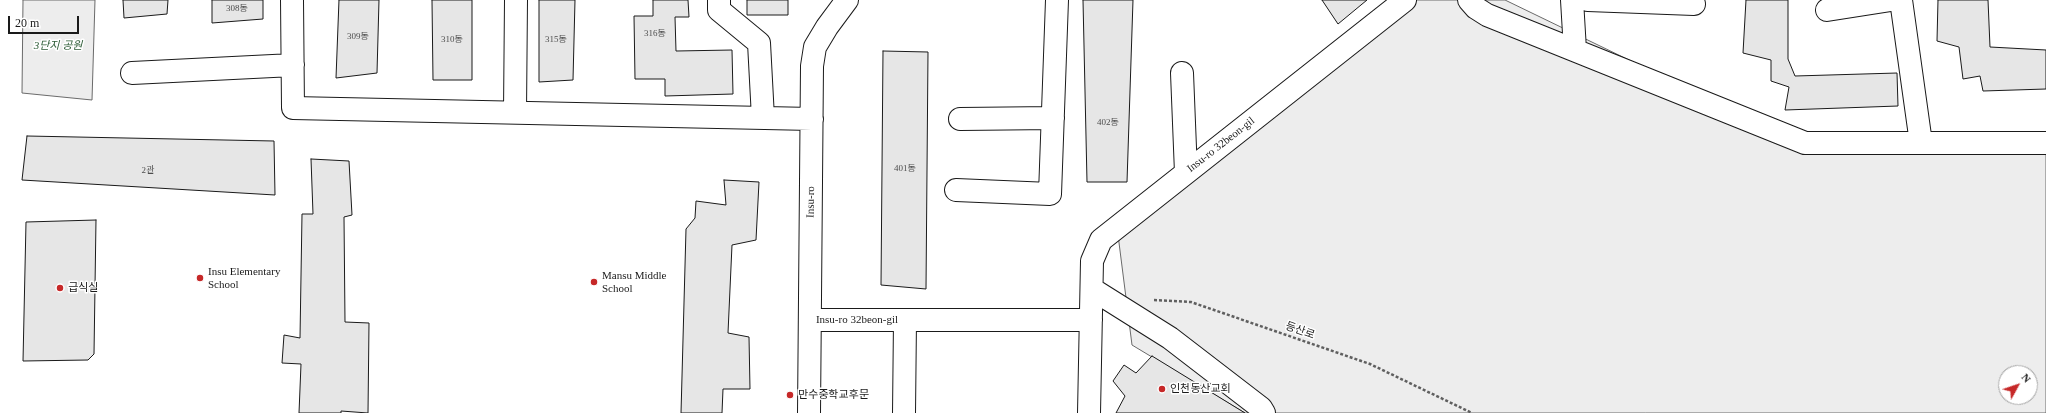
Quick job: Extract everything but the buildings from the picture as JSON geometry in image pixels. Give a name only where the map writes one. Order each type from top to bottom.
[{"type":"street","points":[[292,0],[293,108],[812,118]]},
{"type":"street","points":[[515,112],[516,0]]},
{"type":"street","points":[[719,0],[719,10],[758,43],[763,118]]},
{"type":"street","name":"Insu-ro","points":[[809,413],[812,66],[815,47],[827,27],[847,0]]},
{"type":"street","points":[[956,190],[1050,194],[1058,0]]},
{"type":"street","name":"Insu-ro 32beon-gil","points":[[1089,413],[1092,261],[1101,240],[1405,0]]},
{"type":"street","points":[[1469,0],[1476,8],[1487,15],[1805,143],[2046,142]]},
{"type":"street","points":[[1572,0],[1575,50]]},
{"type":"street","points":[[1588,0],[1694,4]]},
{"type":"street","points":[[1827,10],[1892,0]]},
{"type":"street","points":[[1902,0],[1921,143]]},
{"type":"street","points":[[132,73],[293,66]]},
{"type":"street","points":[[1182,73],[1186,173]]},
{"type":"street","points":[[960,119],[1053,118]]},
{"type":"street","points":[[1092,289],[1170,338],[1261,408],[1264,413]]},
{"type":"street","name":"Insu-ro 32beon-gil","points":[[810,320],[1091,320]]},
{"type":"street","name":"Insu-ro 32beon-gil","points":[[904,413],[905,320]]},
{"type":"path","name":"등산로","points":[[1115,303],[1133,306],[1155,300],[1191,302],[1370,364],[1472,413]]},
{"type":"shaded area","name":"3단지 공원","points":[[23,0],[95,0],[92,100],[22,93]]},
{"type":"shaded area","points":[[1405,0],[1505,0],[1784,135],[2046,139],[2046,413],[1245,413],[1132,345],[1117,227]]},
{"type":"place","name":"Insu Elementary School","points":[[200,278]]},
{"type":"place","name":"Mansu Middle School","points":[[594,282]]},
{"type":"place","name":"급식실","points":[[60,288]]},
{"type":"place","name":"인천동산교회","points":[[1162,389]]},
{"type":"place","name":"만수중학교후문","points":[[790,395]]}]
